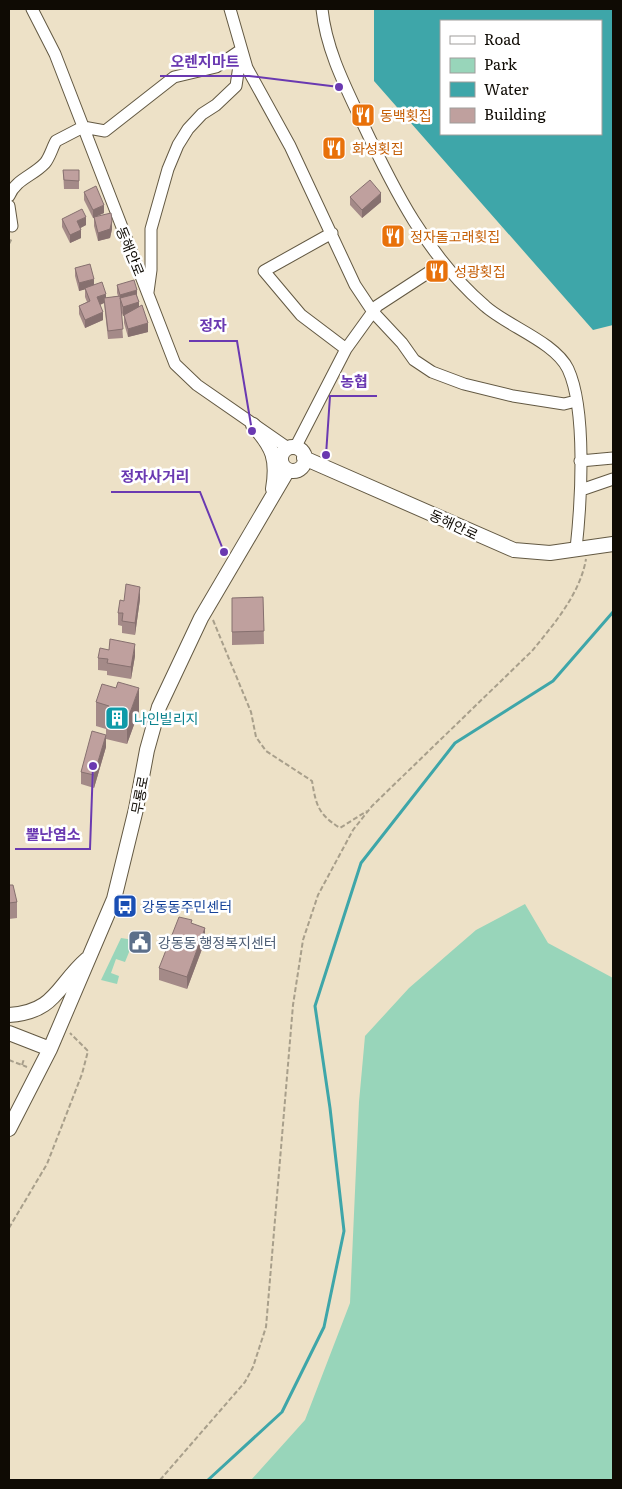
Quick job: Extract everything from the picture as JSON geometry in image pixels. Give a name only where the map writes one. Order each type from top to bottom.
[{"type":"main road","points":[[253,424],[264,437],[274,457],[276,468],[271,498]]},
{"type":"main road","points":[[296,451],[300,468],[288,470],[281,459],[282,454],[296,451]]},
{"type":"main road","name":"동해안로","points":[[296,451],[514,550],[550,553],[612,544]]},
{"type":"main road","name":"무룡로","points":[[9,1130],[61,1025],[112,904],[122,869],[147,750],[159,707],[207,607],[288,470]]},
{"type":"main road","points":[[9,1015],[29,1012],[45,1005],[58,994],[72,971],[90,957]]},
{"type":"main road","points":[[9,1033],[50,1049]]},
{"type":"street","name":"동해안로","points":[[32,9],[55,54],[175,364],[185,376],[253,424],[296,451]]},
{"type":"street","points":[[230,9],[247,68],[290,146],[355,285],[373,312],[402,343],[414,360],[432,372],[464,384],[512,396],[564,404],[576,401]]},
{"type":"street","points":[[322,9],[329,42],[346,89],[404,207],[443,263],[485,307],[561,359],[573,382],[580,462],[582,548]]},
{"type":"street","points":[[9,196],[18,182],[43,165],[49,158],[56,141],[83,127],[105,131],[174,77],[216,67],[241,50]]},
{"type":"street","points":[[148,293],[151,270],[151,229],[168,169],[178,144],[188,129],[202,114],[216,105],[236,86],[241,50]]},
{"type":"street","points":[[9,206],[12,226]]},
{"type":"street","points":[[332,233],[264,271],[301,315],[346,349]]},
{"type":"street","points":[[296,451],[346,349],[373,312],[378,306],[443,263]]},
{"type":"street","points":[[580,462],[613,458]]},
{"type":"street","points":[[581,490],[613,479]]},
{"type":"path","points":[[160,1480],[233,1398],[244,1382],[264,1334],[293,1004],[303,940],[318,895],[353,830],[368,810],[396,780],[532,651],[560,615],[584,571],[582,548]]},
{"type":"path","points":[[207,607],[251,712],[256,737],[266,751],[312,781],[316,804],[325,819],[340,828],[368,810]]},
{"type":"path","points":[[9,1228],[47,1164],[82,1074],[88,1051],[84,1044],[61,1025]]},
{"type":"path","points":[[22,1065],[24,1059]]},
{"type":"path","points":[[9,1060],[29,1068]]},
{"type":"green space","points":[[525,904],[548,943],[613,978],[613,1480],[251,1480],[305,1420],[350,1303],[359,1102],[365,1036],[409,988],[476,930]]},
{"type":"green space","points":[[121,938],[134,940],[125,962],[116,959],[111,973],[119,976],[117,984],[101,980]]},
{"type":"water","points":[[374,9],[613,9],[613,325],[593,330],[374,81]]},
{"type":"building","points":[[63,170],[79,170],[79,181],[64,180]]},
{"type":"building","points":[[370,180],[381,193],[362,210],[350,197]]},
{"type":"building","points":[[96,186],[104,205],[93,210],[84,192]]},
{"type":"building","points":[[82,209],[86,217],[77,221],[81,230],[70,235],[62,219]]},
{"type":"building","points":[[111,213],[110,229],[98,233],[94,217]]},
{"type":"building","points":[[90,264],[94,279],[79,283],[75,268]]},
{"type":"building","points":[[134,280],[137,290],[120,295],[117,285]]},
{"type":"building","points":[[102,282],[106,294],[97,297],[103,312],[85,320],[79,306],[90,301],[85,288]]},
{"type":"building","points":[[136,294],[139,302],[123,307],[120,298]]},
{"type":"building","points":[[120,296],[123,329],[108,331],[104,298]]},
{"type":"building","points":[[142,305],[148,323],[128,329],[124,315]]},
{"type":"building","points":[[126,584],[140,587],[135,623],[122,621],[123,613],[118,613],[120,600],[124,601]]},
{"type":"building","points":[[263,597],[264,631],[232,632],[232,598]]},
{"type":"building","points":[[110,639],[135,644],[131,667],[107,663],[108,659],[98,658],[100,648],[109,650]]},
{"type":"building","points":[[118,682],[139,688],[127,721],[106,716],[109,706],[96,702],[102,684],[116,688]]},
{"type":"building","points":[[92,731],[106,735],[94,775],[81,772]]},
{"type":"building","points":[[9,885],[13,885],[17,902],[9,903]]},
{"type":"building","name":"강동동 행정복지센터","points":[[179,917],[192,920],[191,923],[205,928],[187,977],[159,968]]},
{"type":"waterway","points":[[208,1480],[282,1412],[324,1327],[344,1231],[330,1108],[315,1006],[361,863],[455,743],[553,681],[613,612]]},
{"type":"place","name":"오렌지마트","points":[[339,87]]},
{"type":"place","name":"동백횟집","points":[[363,115]]},
{"type":"place","name":"화성횟집","points":[[334,148]]},
{"type":"place","name":"정자돌고래횟집","points":[[393,236]]},
{"type":"place","name":"성광횟집","points":[[437,271]]},
{"type":"place","name":"정자","points":[[252,431]]},
{"type":"place","name":"농협","points":[[326,455]]},
{"type":"place","name":"정자사거리","points":[[224,552]]},
{"type":"place","name":"나인빌리지","points":[[117,718]]},
{"type":"place","name":"뿔난염소","points":[[93,766]]},
{"type":"place","name":"강동동주민센터","points":[[125,906]]},
{"type":"place","name":"강동동 행정복지센터","points":[[140,942]]}]
